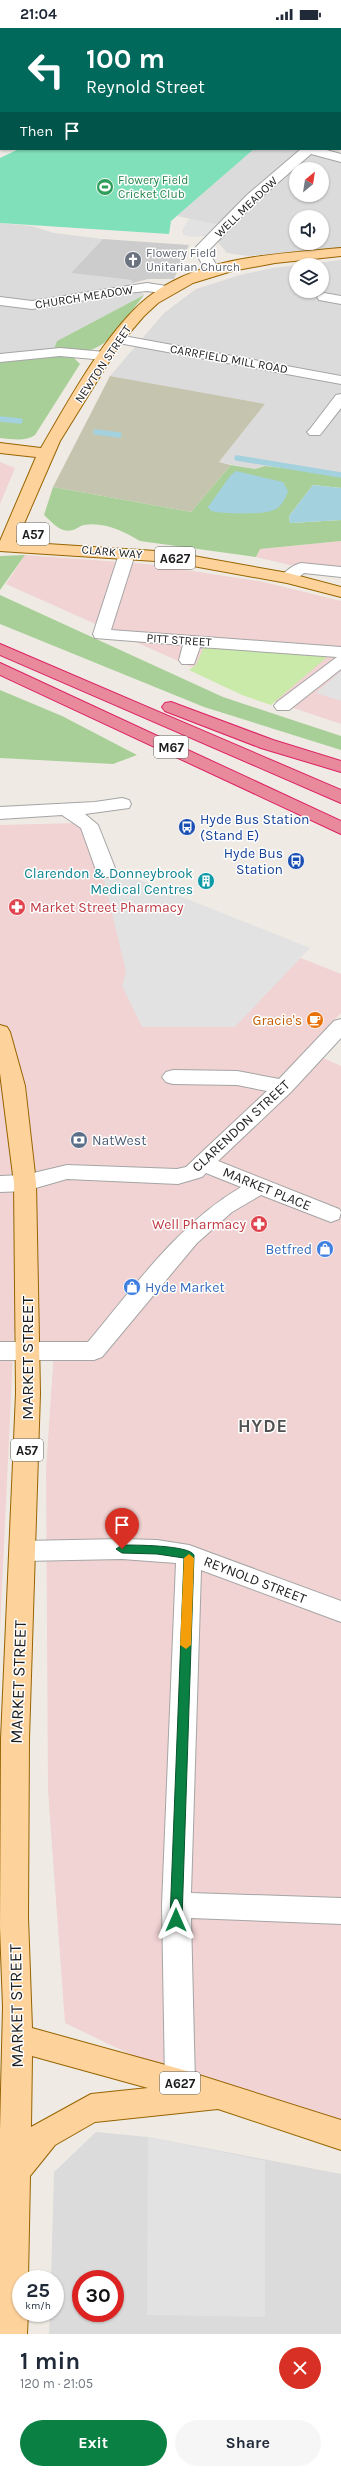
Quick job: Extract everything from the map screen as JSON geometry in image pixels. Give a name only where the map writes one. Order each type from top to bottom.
[{"type":"highway","points":[[0,637],[56,662],[266,744],[341,767]]},
{"type":"highway","name":"M67","points":[[0,649],[341,797]]},
{"type":"highway","name":"M67","points":[[0,668],[341,828]]},
{"type":"main road","name":"NEWTON STREET","points":[[3,546],[18,518],[46,453],[105,356],[150,302],[168,290],[213,271],[284,258],[341,252]]},
{"type":"main road","points":[[0,448],[46,453]]},
{"type":"main road","name":"A57","points":[[0,529],[18,518],[25,528],[36,536],[74,549]]},
{"type":"main road","name":"CLARK WAY","points":[[3,546],[74,549],[170,557],[288,578],[341,592]]},
{"type":"main road","name":"MARKET STREET","points":[[0,1032],[14,1086],[25,1184],[28,1393],[23,1551],[8,1739],[7,1917],[17,2038],[11,2334]]},
{"type":"main road","name":"A627","points":[[17,2038],[180,2083],[341,2135]]},
{"type":"main road","name":"A627","points":[[15,2170],[44,2136],[91,2108],[222,2097]]},
{"type":"street","name":"WELL MEADOW","points":[[213,271],[201,250],[252,198],[308,150]]},
{"type":"street","points":[[313,150],[341,158]]},
{"type":"street","name":"CHURCH MEADOW","points":[[0,301],[32,306],[128,289],[147,287],[168,290]]},
{"type":"street","points":[[329,298],[341,300]]},
{"type":"street","name":"CARRFIELD MILL ROAD","points":[[118,339],[341,380]]},
{"type":"street","points":[[0,358],[60,352],[105,356]]},
{"type":"street","points":[[315,432],[341,398]]},
{"type":"street","name":"PITT STREET","points":[[127,554],[101,634],[341,652]]},
{"type":"street","points":[[288,578],[301,568],[341,572]]},
{"type":"street","points":[[188,660],[193,641]]},
{"type":"street","points":[[283,706],[341,661]]},
{"type":"street","points":[[0,813],[67,810],[122,804]]},
{"type":"street","points":[[67,810],[89,826],[107,873]]},
{"type":"street","name":"CLARENDON STREET","points":[[0,1184],[25,1184],[67,1172],[178,1177],[194,1172],[284,1087],[341,1026]]},
{"type":"street","points":[[173,1077],[237,1078],[284,1087]]},
{"type":"street","name":"MARKET PLACE","points":[[204,1164],[331,1214]]},
{"type":"street","points":[[0,1351],[94,1351],[189,1237],[224,1207],[259,1186]]},
{"type":"street","name":"REYNOLD STREET","points":[[23,1551],[122,1549],[157,1550],[189,1555],[341,1612]]},
{"type":"street","points":[[180,2083],[176,1905],[189,1555]]},
{"type":"street","points":[[176,1905],[341,1911]]},
{"type":"shaded area","points":[[253,150],[295,150],[341,161],[341,248],[329,249],[329,210],[289,210],[289,250],[318,250],[248,256],[227,253],[217,241],[232,228],[177,216]]},
{"type":"shaded area","points":[[189,219],[220,225],[206,236],[192,237],[183,235],[182,231]]},
{"type":"shaded area","points":[[0,223],[32,226],[54,233],[103,239],[71,273],[131,280],[144,295],[57,341],[54,349],[0,358]]},
{"type":"shaded area","points":[[103,239],[189,245],[174,279],[148,279],[133,283],[131,280],[71,273]]},
{"type":"shaded area","points":[[341,260],[341,475],[265,466],[255,469],[219,462],[265,404],[110,376],[164,313],[196,289],[240,275],[289,266],[289,298],[329,298],[329,261]]},
{"type":"shaded area","points":[[110,376],[265,404],[219,462],[231,465],[191,512],[53,487]]},
{"type":"shaded area","points":[[0,462],[15,468],[0,504]]},
{"type":"shaded area","points":[[341,541],[341,577],[256,557],[260,549]]},
{"type":"shaded area","points":[[25,555],[147,564],[264,582],[341,601],[341,724],[252,694],[6,584]]},
{"type":"shaded area","points":[[341,671],[341,701],[316,693]]},
{"type":"shaded area","points":[[78,823],[93,862],[151,898],[341,974],[341,1013],[306,1050],[341,1066],[341,2134],[229,2102],[65,2023],[48,1791],[46,1470],[54,1350],[14,1333],[0,1630],[0,825]]},
{"type":"shaded area","points":[[100,864],[310,948],[235,1027],[142,1027],[122,986],[126,971]]},
{"type":"shaded area","points":[[96,2132],[148,2137],[341,2174],[341,2334],[49,2334],[50,2322],[64,2322],[64,2270],[51,2270],[54,2172]]},
{"type":"shaded area","points":[[148,2137],[265,2161],[265,2317],[147,2315]]},
{"type":"green space","name":"Flowery Field Cricket Club","points":[[17,150],[253,150],[171,221],[169,234],[0,223],[0,158]]},
{"type":"green space","points":[[144,295],[120,327],[104,343],[74,358],[80,364],[35,435],[27,439],[0,438],[0,358],[54,349],[57,341]]},
{"type":"green space","points":[[231,465],[255,469],[265,466],[341,475],[341,488],[313,485],[289,516],[290,523],[341,520],[341,541],[260,549],[256,557],[140,541],[114,528],[99,525],[83,525],[69,531],[57,527],[44,515],[53,487],[191,512]]},
{"type":"green space","points":[[25,555],[0,590],[0,556]]},
{"type":"green space","points":[[0,595],[223,697],[341,736],[341,750],[204,707],[0,624]]},
{"type":"green space","points":[[214,645],[327,657],[271,705],[242,695],[189,670],[196,665],[204,647]]},
{"type":"green space","points":[[0,690],[62,716],[137,755],[113,764],[0,758]]},
{"type":"water","points":[[236,471],[283,482],[288,491],[286,497],[279,506],[269,512],[233,513],[211,511],[208,507],[230,476]]},
{"type":"water","points":[[313,485],[341,488],[341,520],[290,523],[289,516]]},
{"type":"waterway","points":[[0,419],[20,421]]},
{"type":"waterway","points":[[96,432],[119,435]]},
{"type":"waterway","points":[[237,458],[341,475]]},
{"type":"slow traffic","points":[[186,1645],[189,1558]]},
{"type":"place","name":"Flowery Field Cricket Club","points":[[105,187]]},
{"type":"place","name":"Flowery Field Unitarian Church","points":[[133,260]]},
{"type":"place","name":"Hyde Bus Station (Stand E)","points":[[187,827]]},
{"type":"place","name":"Hyde Bus Station","points":[[296,861]]},
{"type":"place","name":"Clarendon & Donneybrook Medical Centres","points":[[206,881]]},
{"type":"place","name":"Market Street Pharmacy","points":[[17,907]]},
{"type":"place","name":"Gracie's","points":[[315,1020]]},
{"type":"place","name":"NatWest","points":[[79,1140]]},
{"type":"place","name":"Well Pharmacy","points":[[259,1224]]},
{"type":"place","name":"Betfred","points":[[325,1249]]},
{"type":"place","name":"Hyde Market","points":[[132,1287]]},
{"type":"district","name":"HYDE","points":[[263,1426]]},
{"type":"route","points":[[122,1549],[157,1550],[189,1555],[176,1920]]}]
